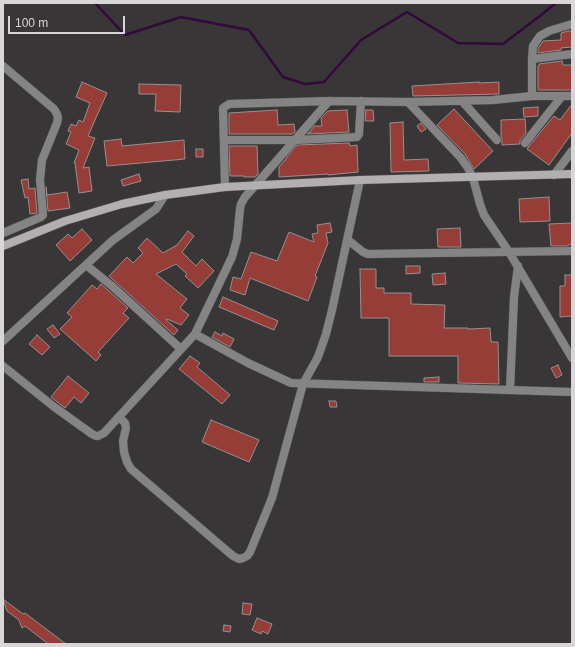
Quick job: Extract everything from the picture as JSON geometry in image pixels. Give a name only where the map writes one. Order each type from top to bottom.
[{"type":"main road","points":[[3,246],[65,221],[122,204],[165,195],[225,187],[360,180],[572,174]]},
{"type":"street","points":[[532,96],[533,46],[540,36],[549,31],[572,24]]},
{"type":"street","points":[[532,58],[572,54]]},
{"type":"street","points":[[3,66],[54,109],[58,118],[42,160],[40,180],[43,215],[3,233]]},
{"type":"street","points":[[225,187],[223,108],[229,104],[329,101],[462,101],[532,96],[572,96]]},
{"type":"street","points":[[525,143],[562,96]]},
{"type":"street","points":[[3,366],[53,406],[96,436],[104,433],[195,334],[232,257],[237,238],[241,204],[245,196],[329,101]]},
{"type":"street","points":[[224,140],[296,140],[357,137],[360,134],[361,101]]},
{"type":"street","points":[[462,101],[497,140]]},
{"type":"street","points":[[408,102],[461,158],[468,168],[473,178],[484,215],[518,266],[572,358]]},
{"type":"street","points":[[554,175],[572,151]]},
{"type":"street","points":[[119,417],[125,423],[126,428],[123,441],[124,452],[131,469],[233,556],[243,558],[247,556],[272,498],[303,384],[318,357],[326,334],[348,240],[360,180]]},
{"type":"street","points":[[3,340],[113,240],[156,209],[165,195]]},
{"type":"street","points":[[348,240],[363,252],[368,254],[572,251]]},
{"type":"street","points":[[86,265],[112,286],[181,349]]},
{"type":"street","points":[[510,390],[514,297],[518,266]]},
{"type":"street","points":[[195,334],[248,363],[291,383],[572,392]]},
{"type":"building","points":[[572,31],[572,47],[538,53],[538,48],[543,41],[561,40],[561,33]]},
{"type":"building","points":[[562,61],[563,65],[572,65],[572,90],[538,90],[539,64]]},
{"type":"building","points":[[82,82],[107,93],[88,136],[95,138],[83,168],[89,167],[92,191],[79,193],[74,163],[79,150],[66,144],[71,132],[68,131],[71,124],[76,126],[79,120],[83,122],[90,103],[76,97]]},
{"type":"building","points":[[499,82],[499,94],[413,96],[412,86]]},
{"type":"building","points":[[139,84],[181,85],[180,112],[155,111],[156,94],[139,94]]},
{"type":"building","points":[[572,104],[572,133],[549,165],[527,149],[554,116],[560,120]]},
{"type":"building","points":[[538,107],[538,116],[524,117],[523,108]]},
{"type":"building","points":[[454,109],[493,151],[474,169],[465,154],[437,125]]},
{"type":"building","points":[[277,110],[278,125],[294,124],[295,132],[292,134],[229,134],[229,113]]},
{"type":"building","points":[[347,110],[349,132],[307,134],[311,132],[314,126],[322,126],[321,118],[328,111]]},
{"type":"building","points":[[366,110],[373,110],[374,121],[365,121]]},
{"type":"building","points":[[525,119],[526,133],[520,140],[520,144],[502,145],[501,120]]},
{"type":"building","points":[[403,122],[404,160],[428,159],[429,171],[391,172],[390,123]]},
{"type":"building","points":[[421,123],[426,129],[421,132],[417,126]]},
{"type":"building","points":[[121,139],[122,146],[184,140],[185,159],[107,166],[104,141]]},
{"type":"building","points":[[349,143],[350,146],[357,145],[358,172],[279,177],[279,167],[297,145]]},
{"type":"building","points":[[229,146],[257,146],[258,174],[255,177],[230,176]]},
{"type":"building","points":[[196,149],[203,149],[203,157],[196,157]]},
{"type":"building","points":[[139,174],[141,181],[123,186],[121,180]]},
{"type":"building","points":[[28,179],[29,189],[35,188],[37,213],[30,214],[28,197],[25,198],[21,180]]},
{"type":"building","points":[[46,187],[47,195],[67,192],[70,208],[48,211]]},
{"type":"building","points":[[549,197],[550,221],[520,222],[519,199]]},
{"type":"building","points":[[330,223],[332,232],[326,233],[328,243],[315,276],[317,277],[308,301],[250,278],[245,295],[230,290],[233,277],[241,279],[251,252],[277,261],[289,232],[314,242],[312,234],[318,233],[317,225]]},
{"type":"building","points":[[572,223],[572,244],[568,246],[551,246],[549,224]]},
{"type":"building","points":[[460,228],[461,247],[438,247],[437,229]]},
{"type":"building","points":[[82,229],[92,240],[70,261],[56,245],[68,234],[72,238]]},
{"type":"building","points":[[188,231],[194,236],[182,252],[196,266],[202,259],[214,271],[198,288],[185,276],[187,274],[176,264],[156,274],[187,299],[180,308],[189,315],[181,325],[167,319],[166,320],[178,330],[174,335],[109,276],[127,257],[133,263],[143,253],[138,248],[147,238],[163,253],[177,245]]},
{"type":"building","points":[[406,266],[420,266],[420,273],[406,274]]},
{"type":"building","points":[[360,269],[376,269],[376,288],[384,288],[384,293],[411,293],[411,304],[445,305],[444,328],[490,328],[491,342],[498,342],[499,384],[458,383],[458,356],[389,356],[389,318],[361,318]]},
{"type":"building","points":[[445,273],[446,284],[433,285],[432,274]]},
{"type":"building","points":[[565,275],[572,275],[572,316],[560,317],[560,286],[565,286]]},
{"type":"building","points":[[101,284],[128,308],[123,313],[129,318],[98,352],[101,355],[96,361],[60,329],[72,317],[67,313],[92,285],[97,289]]},
{"type":"building","points":[[223,297],[278,321],[274,330],[219,307]]},
{"type":"building","points":[[53,325],[60,334],[54,338],[47,329]]},
{"type":"building","points":[[215,332],[222,336],[223,333],[234,339],[230,347],[212,337]]},
{"type":"building","points":[[37,335],[50,347],[42,355],[29,344]]},
{"type":"building","points":[[190,356],[200,363],[197,367],[230,395],[222,404],[179,369]]},
{"type":"building","points":[[558,365],[562,375],[556,378],[551,368]]},
{"type":"building","points":[[68,376],[89,393],[81,403],[74,397],[65,408],[51,397]]},
{"type":"building","points":[[439,377],[439,382],[424,382],[424,378]]},
{"type":"building","points":[[329,401],[336,401],[337,407],[330,407]]},
{"type":"building","points":[[211,420],[259,440],[249,462],[202,442]]},
{"type":"building","points":[[3,599],[23,614],[25,613],[66,644],[47,644],[25,626],[22,628],[19,620],[7,611]]},
{"type":"building","points":[[243,603],[252,604],[250,615],[242,614]]},
{"type":"building","points":[[257,618],[272,624],[268,634],[262,631],[261,634],[252,630]]},
{"type":"building","points":[[224,625],[231,626],[230,632],[223,631]]},
{"type":"waterway","points":[[95,3],[125,35],[181,17],[249,30],[283,77],[305,84],[324,82],[361,40],[407,12],[458,43],[503,44],[556,3]]}]
